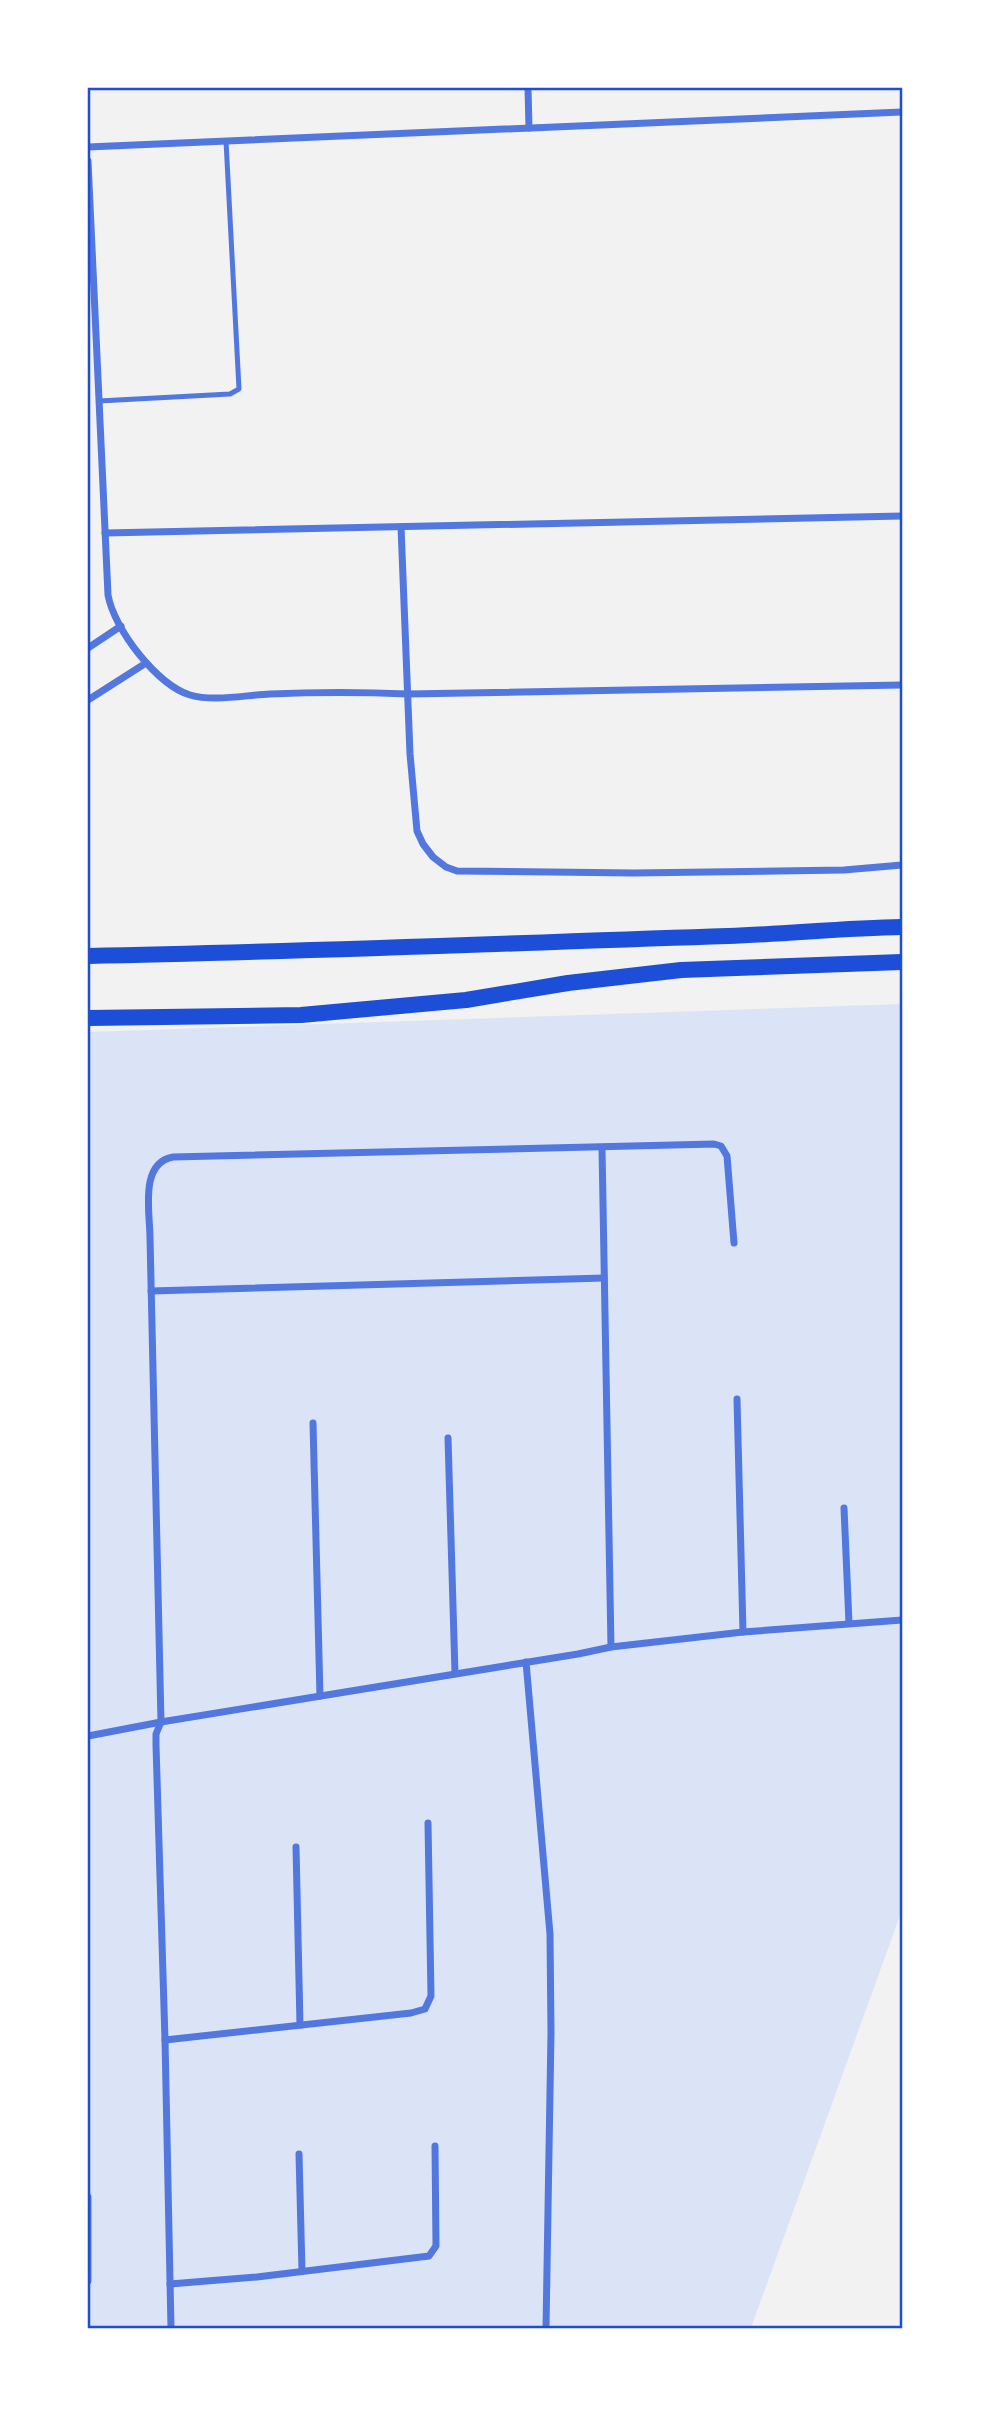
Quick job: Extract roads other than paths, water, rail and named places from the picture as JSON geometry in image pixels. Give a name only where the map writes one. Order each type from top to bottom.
[{"type":"main road","points":[[88,956],[371,950],[460,944],[731,936],[902,927]]},
{"type":"main road","points":[[88,1018],[238,1018],[301,1015],[466,1000],[568,983],[681,970],[902,962]]},
{"type":"street","points":[[528,88],[529,128]]},
{"type":"street","points":[[88,147],[902,112]]},
{"type":"street","points":[[88,161],[92,342],[99,401],[109,602],[121,626],[146,663],[170,684],[187,694],[197,696],[902,685]]},
{"type":"street","points":[[105,533],[902,516]]},
{"type":"street","points":[[401,527],[410,754],[417,831],[423,845],[446,867],[457,871],[634,873],[844,870],[902,865]]},
{"type":"street","points":[[88,648],[121,626]]},
{"type":"street","points":[[88,700],[146,663]]},
{"type":"street","points":[[171,2329],[156,1745],[156,1734],[161,1722],[150,1180],[154,1168],[165,1158],[712,1143],[720,1146],[727,1156],[734,1244]]},
{"type":"street","points":[[602,1148],[611,1647]]},
{"type":"street","points":[[152,1291],[604,1279]]},
{"type":"street","points":[[737,1399],[743,1632]]},
{"type":"street","points":[[313,1423],[320,1696]]},
{"type":"street","points":[[448,1438],[455,1673]]},
{"type":"street","points":[[844,1508],[849,1623]]},
{"type":"street","points":[[88,1736],[611,1647],[743,1632],[902,1620]]},
{"type":"street","points":[[526,1662],[550,1934],[551,2033],[545,2329]]},
{"type":"street","points":[[165,2040],[422,2011],[429,2005],[431,1996],[428,1823]]},
{"type":"street","points":[[296,1847],[300,2025]]},
{"type":"street","points":[[170,2284],[257,2277],[426,2257],[436,2246],[435,2146]]},
{"type":"street","points":[[299,2154],[302,2271]]},
{"type":"street","points":[[88,2197],[88,2281]]},
{"type":"lane","points":[[99,401],[230,394],[239,389],[226,141]]}]
